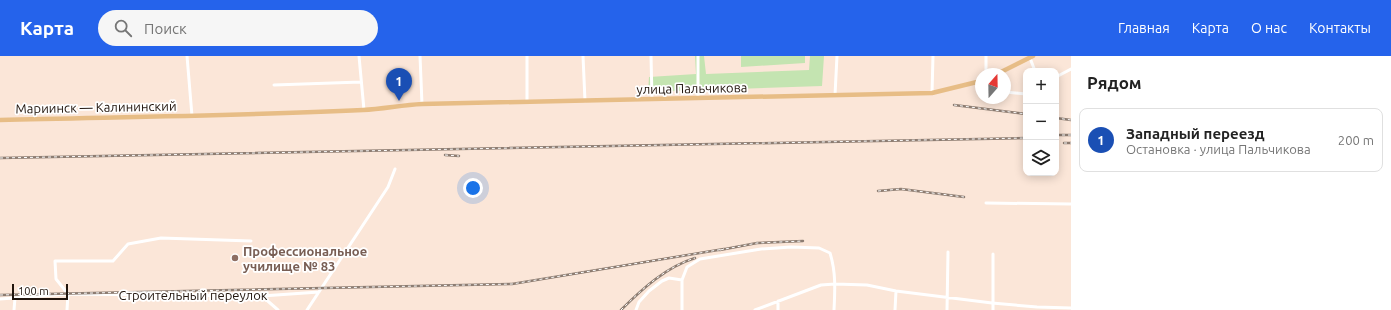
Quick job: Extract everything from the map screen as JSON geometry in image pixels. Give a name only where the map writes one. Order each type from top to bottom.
[{"type":"main road","points":[[1009,68],[1031,57]]},
{"type":"main road","name":"улица Пальчикова","points":[[364,110],[422,104],[932,93],[975,82]]},
{"type":"main road","name":"Мариинск — Калининский","points":[[0,120],[270,114],[364,110]]},
{"type":"street","points":[[187,56],[192,116]]},
{"type":"street","points":[[359,56],[364,110]]},
{"type":"street","points":[[420,56],[422,104]]},
{"type":"street","points":[[527,56],[527,102]]},
{"type":"street","points":[[583,56],[585,101]]},
{"type":"street","points":[[651,56],[652,99]]},
{"type":"street","points":[[698,56],[698,98]]},
{"type":"street","points":[[835,95],[837,56]]},
{"type":"street","points":[[932,93],[933,56]]},
{"type":"street","points":[[986,56],[986,68]]},
{"type":"street","points":[[1031,57],[1034,68]]},
{"type":"street","points":[[1059,75],[1071,69]]},
{"type":"street","points":[[274,85],[361,82]]},
{"type":"street","points":[[1011,93],[1023,94]]},
{"type":"street","points":[[307,310],[388,187],[395,169]]},
{"type":"street","points":[[986,203],[1071,204]]},
{"type":"street","points":[[67,310],[68,294],[56,279],[55,261],[113,261],[128,244],[161,238],[251,241]]},
{"type":"street","points":[[682,310],[682,280],[687,267],[700,259],[761,249],[791,247],[819,248],[830,253],[834,266],[834,310]]},
{"type":"street","points":[[947,310],[948,252]]},
{"type":"street","points":[[992,254],[993,310]]},
{"type":"street","points":[[636,310],[639,302],[649,291],[662,281],[669,278],[682,280]]},
{"type":"street","points":[[755,310],[821,285],[835,284],[867,285],[896,291],[992,303],[1052,309],[1071,308]]},
{"type":"street","points":[[895,310],[896,291]]},
{"type":"street","name":"Строительный переулок","points":[[0,299],[68,294],[262,296],[319,292]]},
{"type":"street","points":[[262,296],[278,310]]},
{"type":"street","points":[[14,310],[15,298]]},
{"type":"street","points":[[778,301],[778,310]]},
{"type":"green space","points":[[695,56],[704,56],[706,74],[809,70],[810,56],[824,56],[822,86],[648,92],[649,77],[696,74]]},
{"type":"green space","points":[[741,56],[805,56],[805,63],[741,67]]},
{"type":"railway","points":[[954,105],[1023,114]]},
{"type":"railway","points":[[1059,118],[1071,120]]},
{"type":"railway","points":[[1059,135],[1071,135]]},
{"type":"railway","points":[[0,158],[1023,138]]},
{"type":"railway","points":[[1064,143],[1071,143]]},
{"type":"railway","points":[[445,155],[459,156]]},
{"type":"railway","points":[[878,191],[901,189],[964,197]]},
{"type":"railway","points":[[720,250],[757,243],[803,241]]},
{"type":"railway","points":[[0,295],[512,284],[724,249]]},
{"type":"railway","points":[[621,310],[637,294],[664,273],[695,258]]},
{"type":"place","name":"Западный переезд","points":[[399,101]]},
{"type":"place","name":"Профессиональное училище № 83","points":[[235,258]]}]
